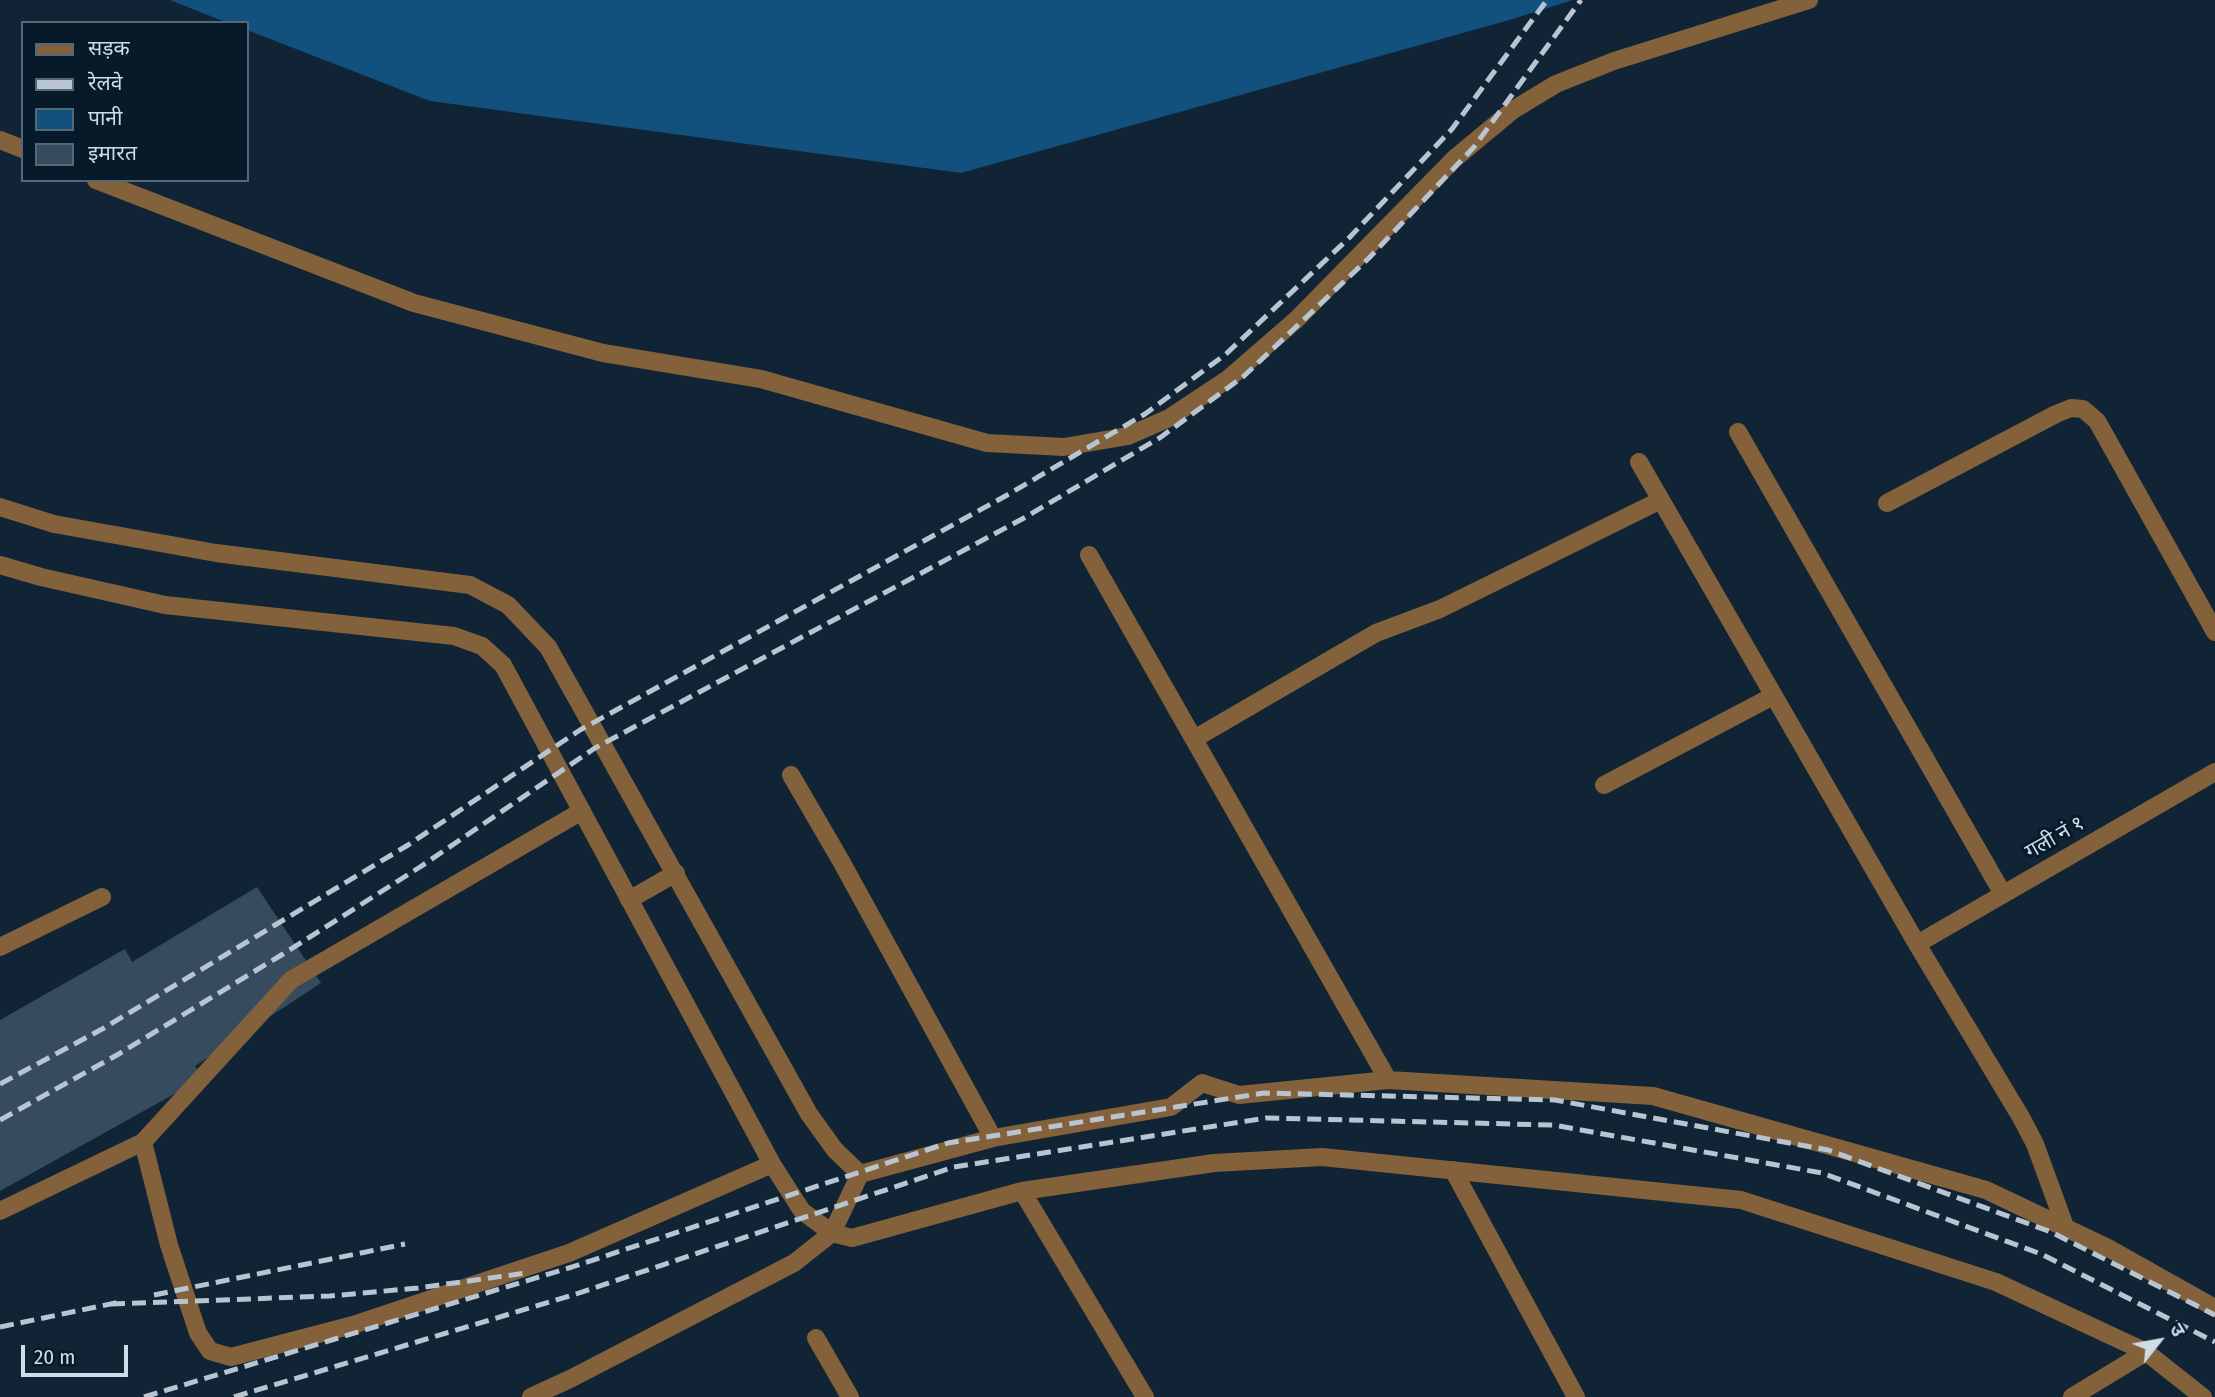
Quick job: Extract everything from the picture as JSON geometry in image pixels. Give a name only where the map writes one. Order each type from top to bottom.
[{"type":"street","points":[[101,182],[414,303],[603,352],[761,379],[987,443],[1064,447],[1128,436],[1169,418],[1228,379],[1297,319],[1454,159],[1513,110],[1556,84],[1614,61],[1809,0]]},
{"type":"street","points":[[0,140],[21,148]]},
{"type":"street","points":[[1887,503],[2056,414],[2071,408],[2083,409],[2097,421],[2215,632]]},
{"type":"street","points":[[1738,432],[2003,894]]},
{"type":"street","points":[[1639,462],[1917,944],[2022,1119],[2035,1144],[2066,1229]]},
{"type":"street","points":[[1194,739],[1376,633],[1440,609],[1661,500]]},
{"type":"street","points":[[0,507],[54,524],[216,553],[470,586],[508,605],[548,647],[809,1114],[835,1150],[860,1174]]},
{"type":"street","points":[[1089,555],[1388,1080]]},
{"type":"street","points":[[0,565],[164,605],[454,636],[482,646],[503,665],[772,1164],[802,1211],[832,1233],[852,1238],[1022,1191],[1214,1163],[1322,1157],[1741,1200],[1996,1282],[2146,1352],[2203,1397]]},
{"type":"street","points":[[1604,785],[1773,696]]},
{"type":"street","name":"गली नं १","points":[[1917,944],[2215,772]]},
{"type":"street","points":[[791,775],[993,1138]]},
{"type":"street","points":[[0,1212],[143,1142],[291,980],[582,811]]},
{"type":"street","points":[[629,900],[676,873]]},
{"type":"street","points":[[0,947],[102,897]]},
{"type":"street","points":[[531,1397],[794,1263],[832,1233],[860,1174],[993,1138],[1171,1107],[1202,1083],[1239,1095],[1388,1080],[1653,1096],[1986,1190],[2110,1250],[2215,1308]]},
{"type":"street","points":[[143,1142],[169,1245],[198,1333],[210,1351],[232,1357],[353,1325],[569,1253],[772,1164]]},
{"type":"street","points":[[1453,1170],[1576,1397]]},
{"type":"street","points":[[1022,1191],[1145,1397]]},
{"type":"street","points":[[816,1338],[850,1397]]},
{"type":"street","points":[[2072,1397],[2146,1352]]},
{"type":"water","points":[[170,0],[1573,0],[961,173],[430,101],[248,30],[248,21],[223,21]]},
{"type":"building","points":[[257,887],[321,983],[195,1066],[203,1078],[0,1191],[0,1020],[125,949],[132,962]]},
{"type":"railway","points":[[0,1084],[104,1028],[408,845],[580,730],[1009,494],[1145,414],[1226,354],[1349,238],[1452,129],[1547,0]]},
{"type":"railway","points":[[0,1120],[117,1055],[283,954],[420,867],[595,748],[1024,518],[1161,437],[1244,376],[1369,258],[1474,147],[1581,0]]},
{"type":"railway","points":[[144,1397],[572,1267],[948,1143],[1264,1093],[1555,1100],[1828,1150],[2051,1232],[2215,1315]]},
{"type":"railway","points":[[234,1397],[576,1294],[954,1167],[1266,1118],[1553,1125],[1822,1173],[2041,1254],[2215,1342]]},
{"type":"railway","points":[[154,1295],[405,1244]]},
{"type":"railway","points":[[111,1304],[330,1296],[418,1288],[526,1273]]},
{"type":"railway","points":[[0,1327],[120,1302]]}]
